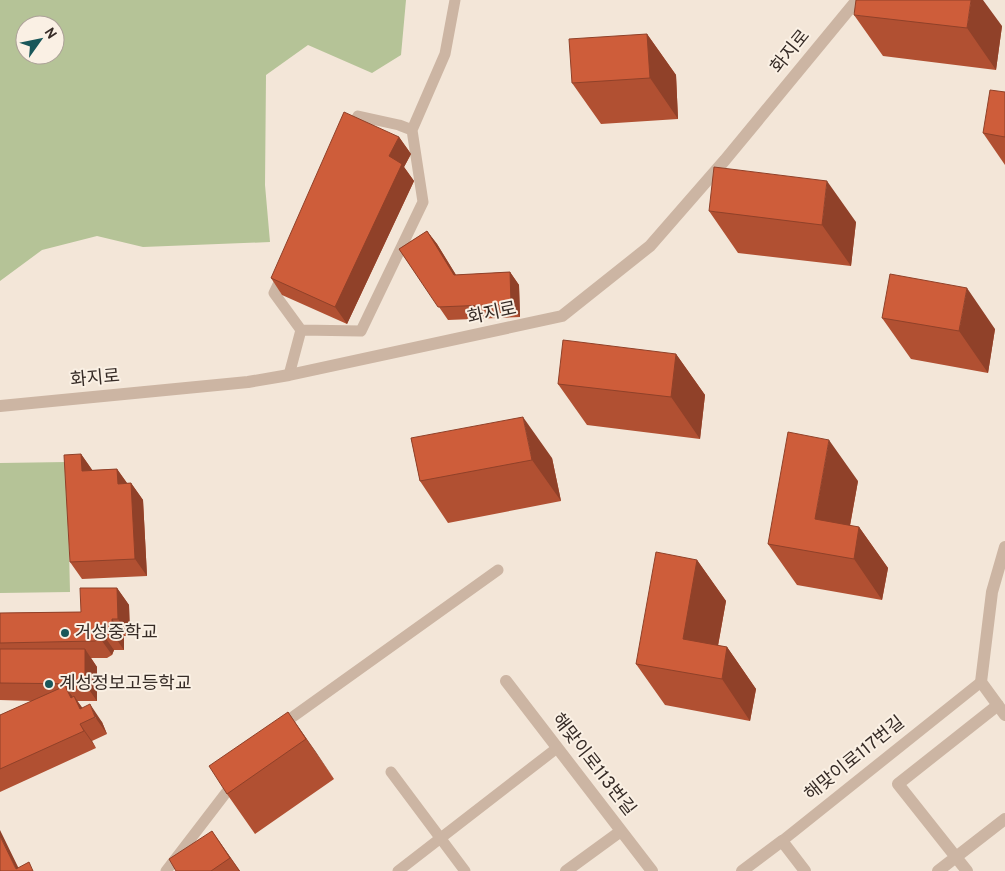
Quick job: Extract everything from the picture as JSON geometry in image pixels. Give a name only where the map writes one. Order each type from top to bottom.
[{"type":"street","name":"화지로","points":[[0,406],[248,382],[289,375],[562,316],[650,246],[725,160],[857,0]]},
{"type":"street","points":[[968,871],[898,784],[1001,710],[981,682],[992,592],[1005,547]]},
{"type":"street","name":"해맞이로113번길","points":[[506,681],[652,871]]},
{"type":"street","points":[[938,871],[1005,819]]},
{"type":"street","points":[[566,871],[621,830]]},
{"type":"street","points":[[742,871],[782,840],[805,871]]},
{"type":"lane","points":[[301,330],[361,331],[423,202],[412,130],[445,54],[455,0]]},
{"type":"lane","points":[[345,142],[358,116],[399,125],[412,130]]},
{"type":"lane","points":[[287,266],[274,293],[301,330]]},
{"type":"lane","points":[[289,375],[301,330]]},
{"type":"lane","points":[[270,737],[276,729],[498,570]]},
{"type":"lane","name":"해맞이로117번길","points":[[782,840],[981,682]]},
{"type":"lane","points":[[398,871],[557,748]]},
{"type":"lane","points":[[166,871],[245,768]]},
{"type":"lane","points":[[391,772],[465,871]]},
{"type":"green space","points":[[0,0],[406,0],[401,55],[372,73],[308,45],[266,75],[265,185],[270,242],[143,247],[97,236],[42,250],[0,281]]},
{"type":"green space","points":[[67,462],[70,592],[0,593],[0,463]]},
{"type":"building","points":[[856,0],[971,0],[967,28],[854,15]]},
{"type":"building","points":[[647,34],[650,78],[572,83],[569,39]]},
{"type":"building","points":[[990,90],[1005,92],[1005,137],[983,133]]},
{"type":"building","points":[[344,112],[399,137],[389,156],[402,164],[335,307],[271,278]]},
{"type":"building","points":[[714,167],[827,181],[822,225],[709,211]]},
{"type":"building","points":[[427,231],[454,275],[510,272],[511,304],[438,307],[399,249]]},
{"type":"building","points":[[890,274],[967,288],[959,331],[882,318]]},
{"type":"building","points":[[563,340],[676,354],[671,397],[558,384]]},
{"type":"building","points":[[523,417],[532,460],[420,481],[411,438]]},
{"type":"building","points":[[788,432],[829,440],[815,519],[859,527],[854,559],[768,544]]},
{"type":"building","points":[[81,454],[82,471],[117,469],[118,484],[131,483],[135,559],[70,562],[64,455]]},
{"type":"building","points":[[656,552],[697,560],[683,639],[727,647],[722,679],[636,664]]},
{"type":"building","points":[[80,588],[117,588],[118,619],[112,619],[112,633],[102,633],[100,638],[95,641],[0,643],[0,613],[81,612]]},
{"type":"building","points":[[0,649],[85,649],[85,684],[0,683]]},
{"type":"building","points":[[65,686],[71,698],[74,696],[80,709],[90,704],[95,717],[80,724],[84,731],[0,769],[0,715]]},
{"type":"building","points":[[288,712],[306,739],[227,794],[209,766]]},
{"type":"building","points":[[212,831],[230,858],[211,871],[176,871],[169,859]]},
{"type":"building","points":[[0,836],[16,869],[29,862],[33,871],[0,871]]},
{"type":"place","name":"거성중학교","points":[[65,633]]},
{"type":"place","name":"계성정보고등학교","points":[[49,684]]}]
